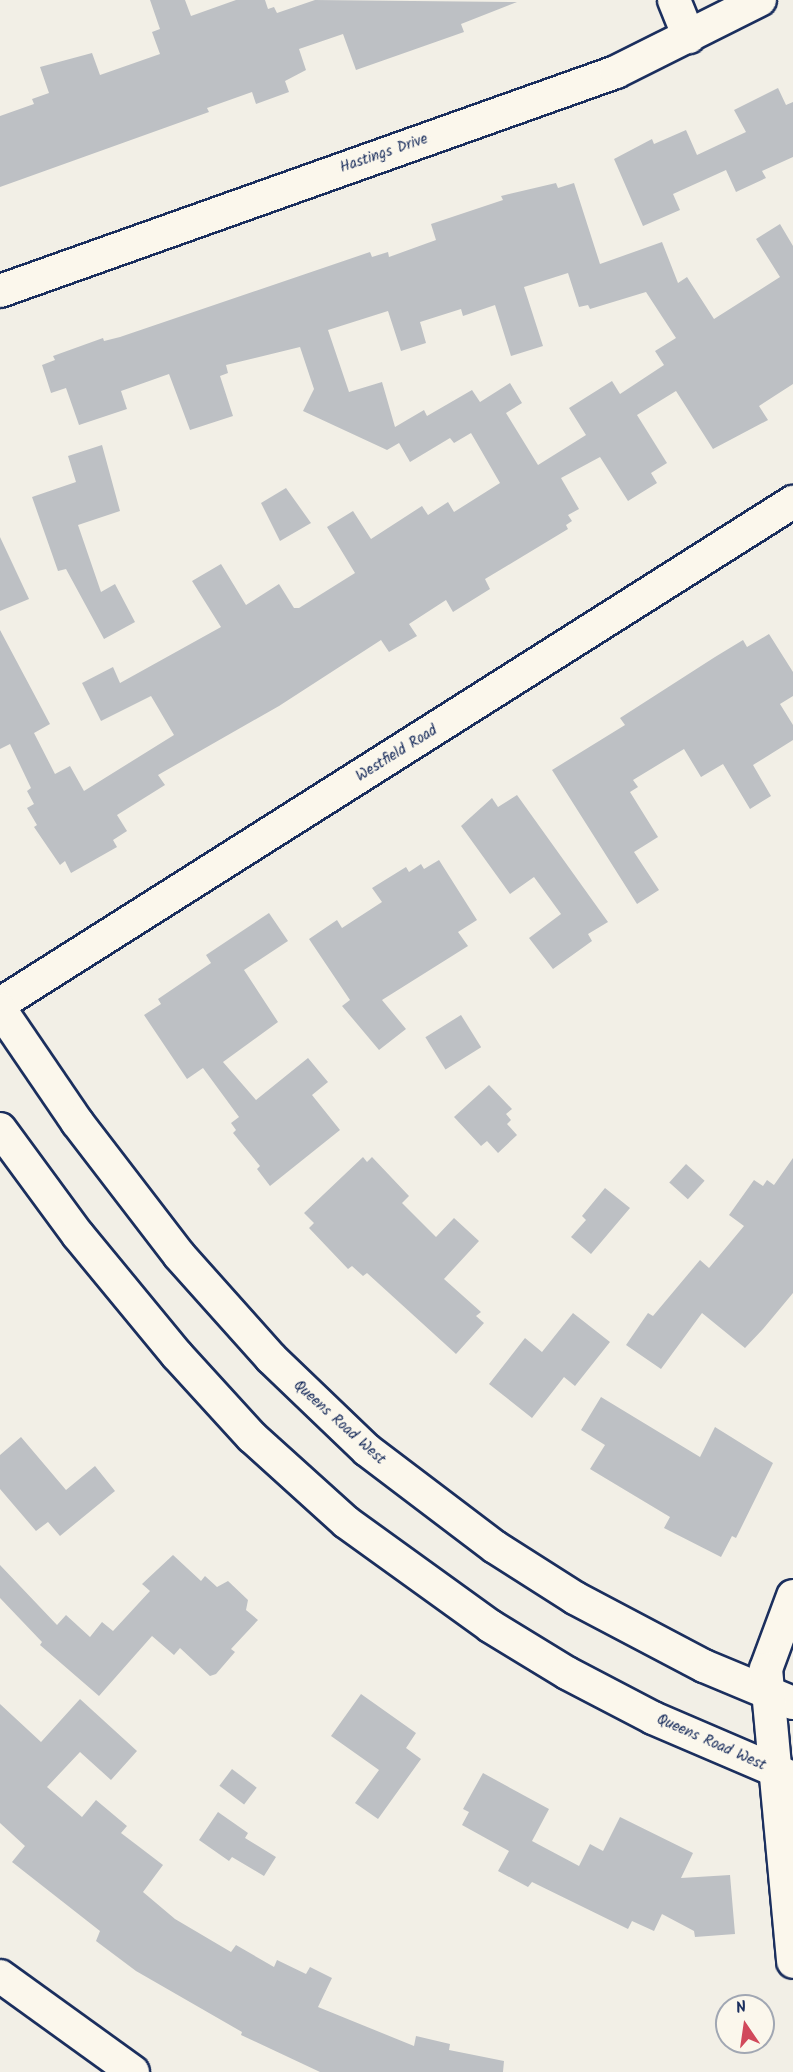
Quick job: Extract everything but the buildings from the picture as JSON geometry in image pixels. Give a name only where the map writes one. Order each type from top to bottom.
[{"type":"street","points":[[674,0],[689,38]]},
{"type":"street","name":"Hastings Drive","points":[[0,291],[564,91],[689,38],[760,0]]},
{"type":"street","name":"Westfield Road","points":[[0,1004],[793,502]]},
{"type":"street","name":"Queens Road West","points":[[0,1009],[77,1122],[154,1224],[271,1358],[326,1413],[420,1492],[495,1548],[575,1598],[694,1661],[780,1697]]},
{"type":"street","name":"Queens Road West","points":[[0,1129],[110,1277],[196,1377],[252,1437],[354,1528],[480,1619],[557,1667],[652,1718],[784,1775]]},
{"type":"street","points":[[793,1596],[767,1661],[780,1697],[793,1962]]},
{"type":"street","points":[[0,1976],[133,2072]]}]
